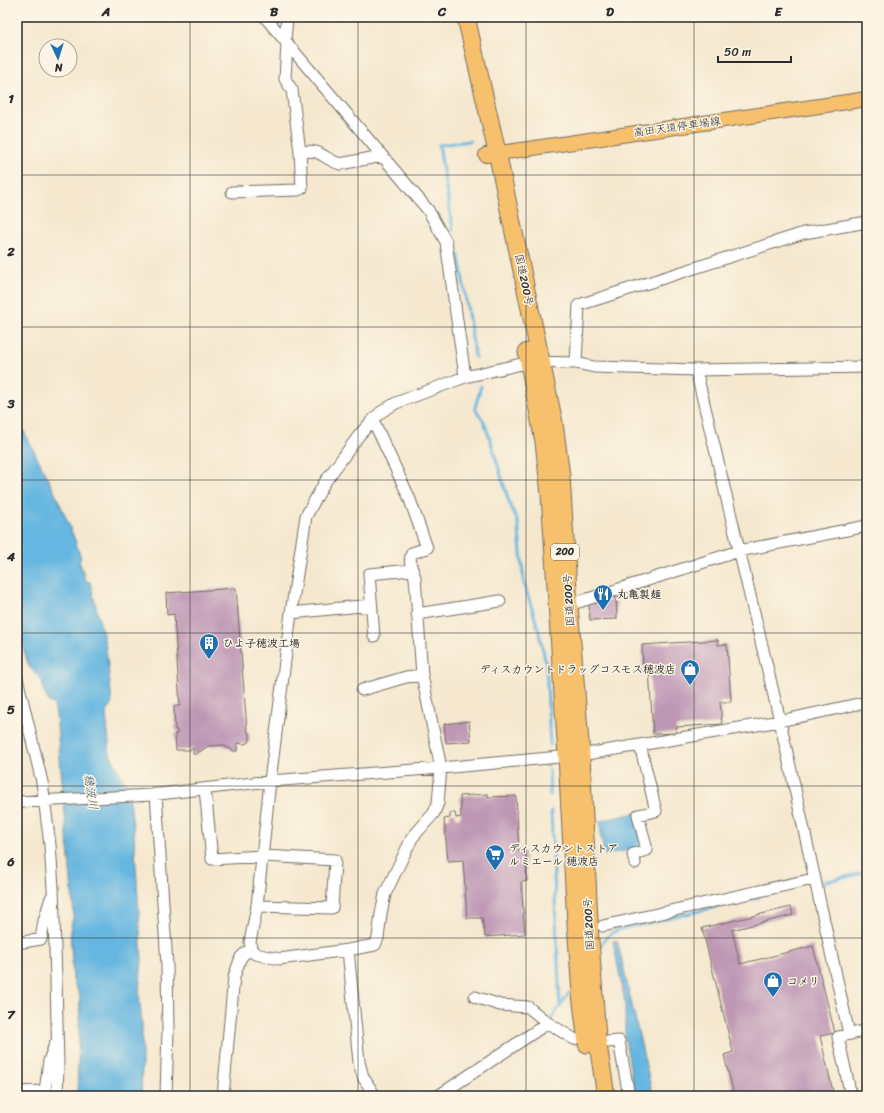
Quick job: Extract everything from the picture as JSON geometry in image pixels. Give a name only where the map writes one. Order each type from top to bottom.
[{"type":"highway","name":"国道200号","points":[[455,17],[492,153]]},
{"type":"highway","name":"国道200号","points":[[466,17],[535,362],[563,605],[597,1038],[606,1096]]},
{"type":"highway","name":"国道200号","points":[[574,755],[581,994],[594,1096]]},
{"type":"main road","name":"高田天道停車場線","points":[[492,153],[867,100]]},
{"type":"street","points":[[265,17],[428,210],[446,242],[464,378]]},
{"type":"street","points":[[232,192],[298,190],[302,188],[300,152],[292,90],[285,78],[287,17]]},
{"type":"street","points":[[300,152],[310,150],[319,152],[334,162],[340,164],[382,156]]},
{"type":"street","points":[[576,363],[579,305],[804,233],[867,222]]},
{"type":"street","points":[[373,420],[409,498],[427,548],[412,553],[410,557],[412,570],[415,577],[422,675],[441,768],[438,803],[434,812],[412,838],[385,894],[378,938],[375,945],[278,959],[255,954],[251,948],[250,942],[257,906],[270,781],[291,613],[306,516],[326,482],[360,434],[373,420],[381,412],[396,403],[464,378],[535,362],[576,363],[594,367],[696,370],[867,368]]},
{"type":"street","points":[[696,370],[780,721],[849,1034]]},
{"type":"street","points":[[563,605],[739,551],[867,526]]},
{"type":"street","points":[[374,636],[369,574],[412,570]]},
{"type":"street","points":[[417,614],[500,601]]},
{"type":"street","points":[[291,613],[371,604]]},
{"type":"street","points":[[362,690],[406,677],[422,675]]},
{"type":"street","points":[[17,678],[48,801],[54,888],[57,1096]]},
{"type":"street","points":[[17,802],[153,795],[270,781],[441,768],[574,755],[780,721],[867,702]]},
{"type":"street","points":[[635,863],[633,854],[646,850],[638,815],[656,811],[640,745]]},
{"type":"street","points":[[205,789],[212,859],[263,856],[335,860],[332,908],[257,906]]},
{"type":"street","points":[[153,795],[167,965],[168,1030],[166,1096]]},
{"type":"street","points":[[603,926],[814,879]]},
{"type":"street","points":[[17,943],[41,939],[44,921],[54,888]]},
{"type":"street","points":[[223,1096],[234,977],[241,957],[251,948]]},
{"type":"street","points":[[348,950],[359,1062],[363,1076],[375,1096]]},
{"type":"street","points":[[475,997],[500,1005],[528,1007],[548,1023],[574,1039]]},
{"type":"street","points":[[438,1096],[548,1023]]},
{"type":"street","points":[[851,1096],[838,1037],[867,1030]]},
{"type":"street","points":[[17,1092],[45,1091],[49,1061],[57,1038]]},
{"type":"street","points":[[608,1042],[619,1041],[629,1096]]},
{"type":"water","name":"穂波川","points":[[17,418],[52,487],[75,540],[81,558],[79,561],[86,581],[90,582],[106,647],[112,703],[106,714],[110,754],[123,780],[128,785],[134,834],[142,961],[139,992],[142,1026],[141,1096],[77,1096],[80,997],[73,980],[70,930],[74,914],[56,715],[54,705],[49,702],[43,689],[43,683],[29,667],[17,627]]},
{"type":"water","points":[[635,813],[643,847],[605,855],[601,838],[600,821]]},
{"type":"water","points":[[617,940],[653,1096],[635,1096],[625,1038],[625,1002],[613,941]]},
{"type":"building","name":"ひよ子穂波工場","points":[[236,588],[247,730],[250,735],[250,741],[245,744],[237,743],[237,751],[223,745],[208,746],[196,754],[193,754],[193,748],[190,750],[176,750],[175,734],[177,734],[177,730],[175,730],[174,706],[180,706],[174,614],[167,615],[166,593]]},
{"type":"building","name":"丸亀製麺","points":[[610,597],[616,597],[617,619],[590,620],[589,603],[598,603],[598,599],[601,599],[601,602],[610,601]]},
{"type":"building","name":"ディスカウントドラッグコスモス穂波店","points":[[718,640],[718,645],[727,644],[731,702],[720,702],[722,724],[676,727],[676,733],[653,734],[649,669],[643,670],[642,645]]},
{"type":"building","points":[[469,721],[471,741],[446,743],[444,724]]},
{"type":"building","name":"ディスカウントストア ルミエール 穂波店","points":[[488,794],[488,797],[516,796],[519,852],[525,852],[527,881],[521,882],[525,934],[485,937],[482,918],[467,918],[463,860],[448,861],[444,819],[450,818],[450,813],[455,813],[456,818],[461,817],[460,796]]},
{"type":"building","name":"コメリ","points":[[791,907],[793,915],[732,930],[740,964],[813,946],[835,1033],[820,1036],[834,1096],[734,1095],[724,1055],[733,1052],[702,928]]},
{"type":"waterway","points":[[453,230],[439,145],[470,141]]},
{"type":"waterway","points":[[459,255],[475,357]]},
{"type":"waterway","points":[[481,386],[475,408],[484,422],[509,502],[518,522],[524,583],[538,628],[546,664],[550,745]]},
{"type":"waterway","points":[[549,770],[550,795]]},
{"type":"waterway","points":[[551,811],[560,1007]]},
{"type":"waterway","points":[[823,882],[867,872]]},
{"type":"waterway","points":[[598,949],[606,938],[618,930],[759,897]]},
{"type":"waterway","points":[[550,1021],[569,993]]},
{"type":"place","name":"丸亀製麺","points":[[603,611]]},
{"type":"place","name":"ひよ子穂波工場","points":[[209,660]]},
{"type":"place","name":"ディスカウントドラッグコスモス穂波店","points":[[690,686]]},
{"type":"place","name":"ディスカウントストア ルミエール 穂波店","points":[[495,871]]},
{"type":"place","name":"コメリ","points":[[773,998]]}]
